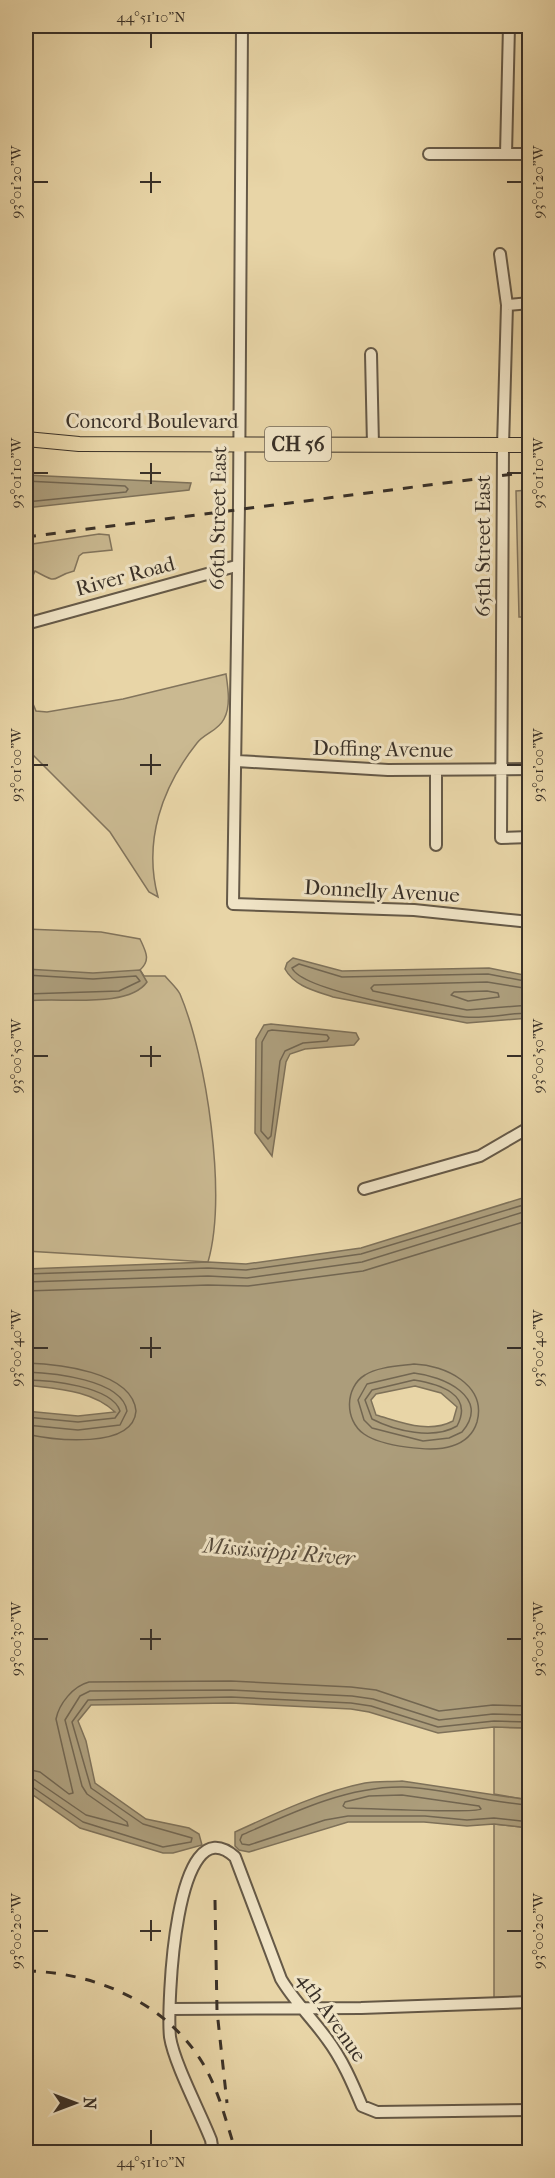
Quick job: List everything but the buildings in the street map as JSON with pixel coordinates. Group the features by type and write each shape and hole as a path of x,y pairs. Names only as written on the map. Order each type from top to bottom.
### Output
{"main road":[{"name":"Concord Boulevard","path":"26,440 80,444 239,442 530,445"}],"street":[{"name":"66th Street East","path":"233,904 237,761 236,566 242,26"},
{"path":"506,154 509,26"},
{"path":"429,154 530,154"},
{"name":"65th Street East","path":"500,254 507,305 503,446 501,838 530,837"},
{"path":"507,305 530,303"},
{"path":"371,354 373,445"},
{"name":"River Road","path":"26,624 236,566"},
{"name":"Doffing Avenue","path":"237,761 302,767 436,771 530,769"},
{"path":"436,771 436,845"},
{"name":"Donnelly Avenue","path":"233,904 414,910 530,922"},
{"path":"364,1189 480,1156 530,1127"},
{"name":"4th Avenue","path":"171,2009 172,1961 181,1901 192,1869 206,1851 226,1849 235,1857 281,1979 327,2039 351,2079 362,2106 377,2112 530,2110"},
{"path":"213,2152 211,2140 171,2041 171,2009 530,2002"}],"shaded area":[{"path":"529,490 529,617 519,617 516,491"},
{"path":"99,534 109,535 112,550 83,553 79,556 74,571 55,579 35,571 31,580 26,580 26,545"},
{"path":"226,674 228,703 224,719 197,743 165,796 155,835 153,855 158,897 149,892 110,832 26,748 26,687 36,711 47,712 123,699"},
{"path":"26,929 101,932 140,939 146,956 145,963 140,970 144,976 165,976 180,994 190,1021 206,1089 215,1165 213,1234 208,1262 26,1251"},
{"path":"494,1727 529,1728 529,1800 494,1794"},
{"path":"494,1824 529,1828 529,1998 494,1998"}],"water":[{"path":"26,475 191,483 189,490 26,508"},
{"path":"293,958 342,971 489,968 529,976 529,1018 467,1023 333,997 294,980 285,969 287,963"},
{"path":"26,969 93,973 140,970 147,982 138,990 125,996 109,999 28,1001 26,1000"},
{"path":"264,1025 356,1033 359,1039 354,1045 305,1049 290,1054 286,1062 272,1156 255,1133 256,1039"},
{"name":"Mississippi River","path":"529,1196 529,1728 494,1727 438,1733 369,1712 351,1709 231,1703 91,1705 78,1721 86,1741 95,1783 146,1819 189,1828 199,1834 202,1845 173,1853 163,1853 80,1828 26,1790 26,1411 78,1416 115,1412 96,1399 85,1395 26,1385 26,1269 208,1262 246,1264 361,1248","holes":["415,1386 441,1393 457,1407 453,1421 434,1427 414,1426 376,1415 371,1400 376,1394"]},
{"path":"402,1781 529,1800 529,1828 494,1824 467,1826 424,1822 348,1822 249,1852 239,1850 235,1846 235,1832 299,1804 365,1783"}],"railway":[{"path":"26,537 530,472"},
{"path":"215,1900 217,2011 227,2103"},
{"path":"26,1971 77,1977 102,1984 126,1994 148,2007 168,2023 187,2041 208,2073 222,2106 236,2152"}]}
